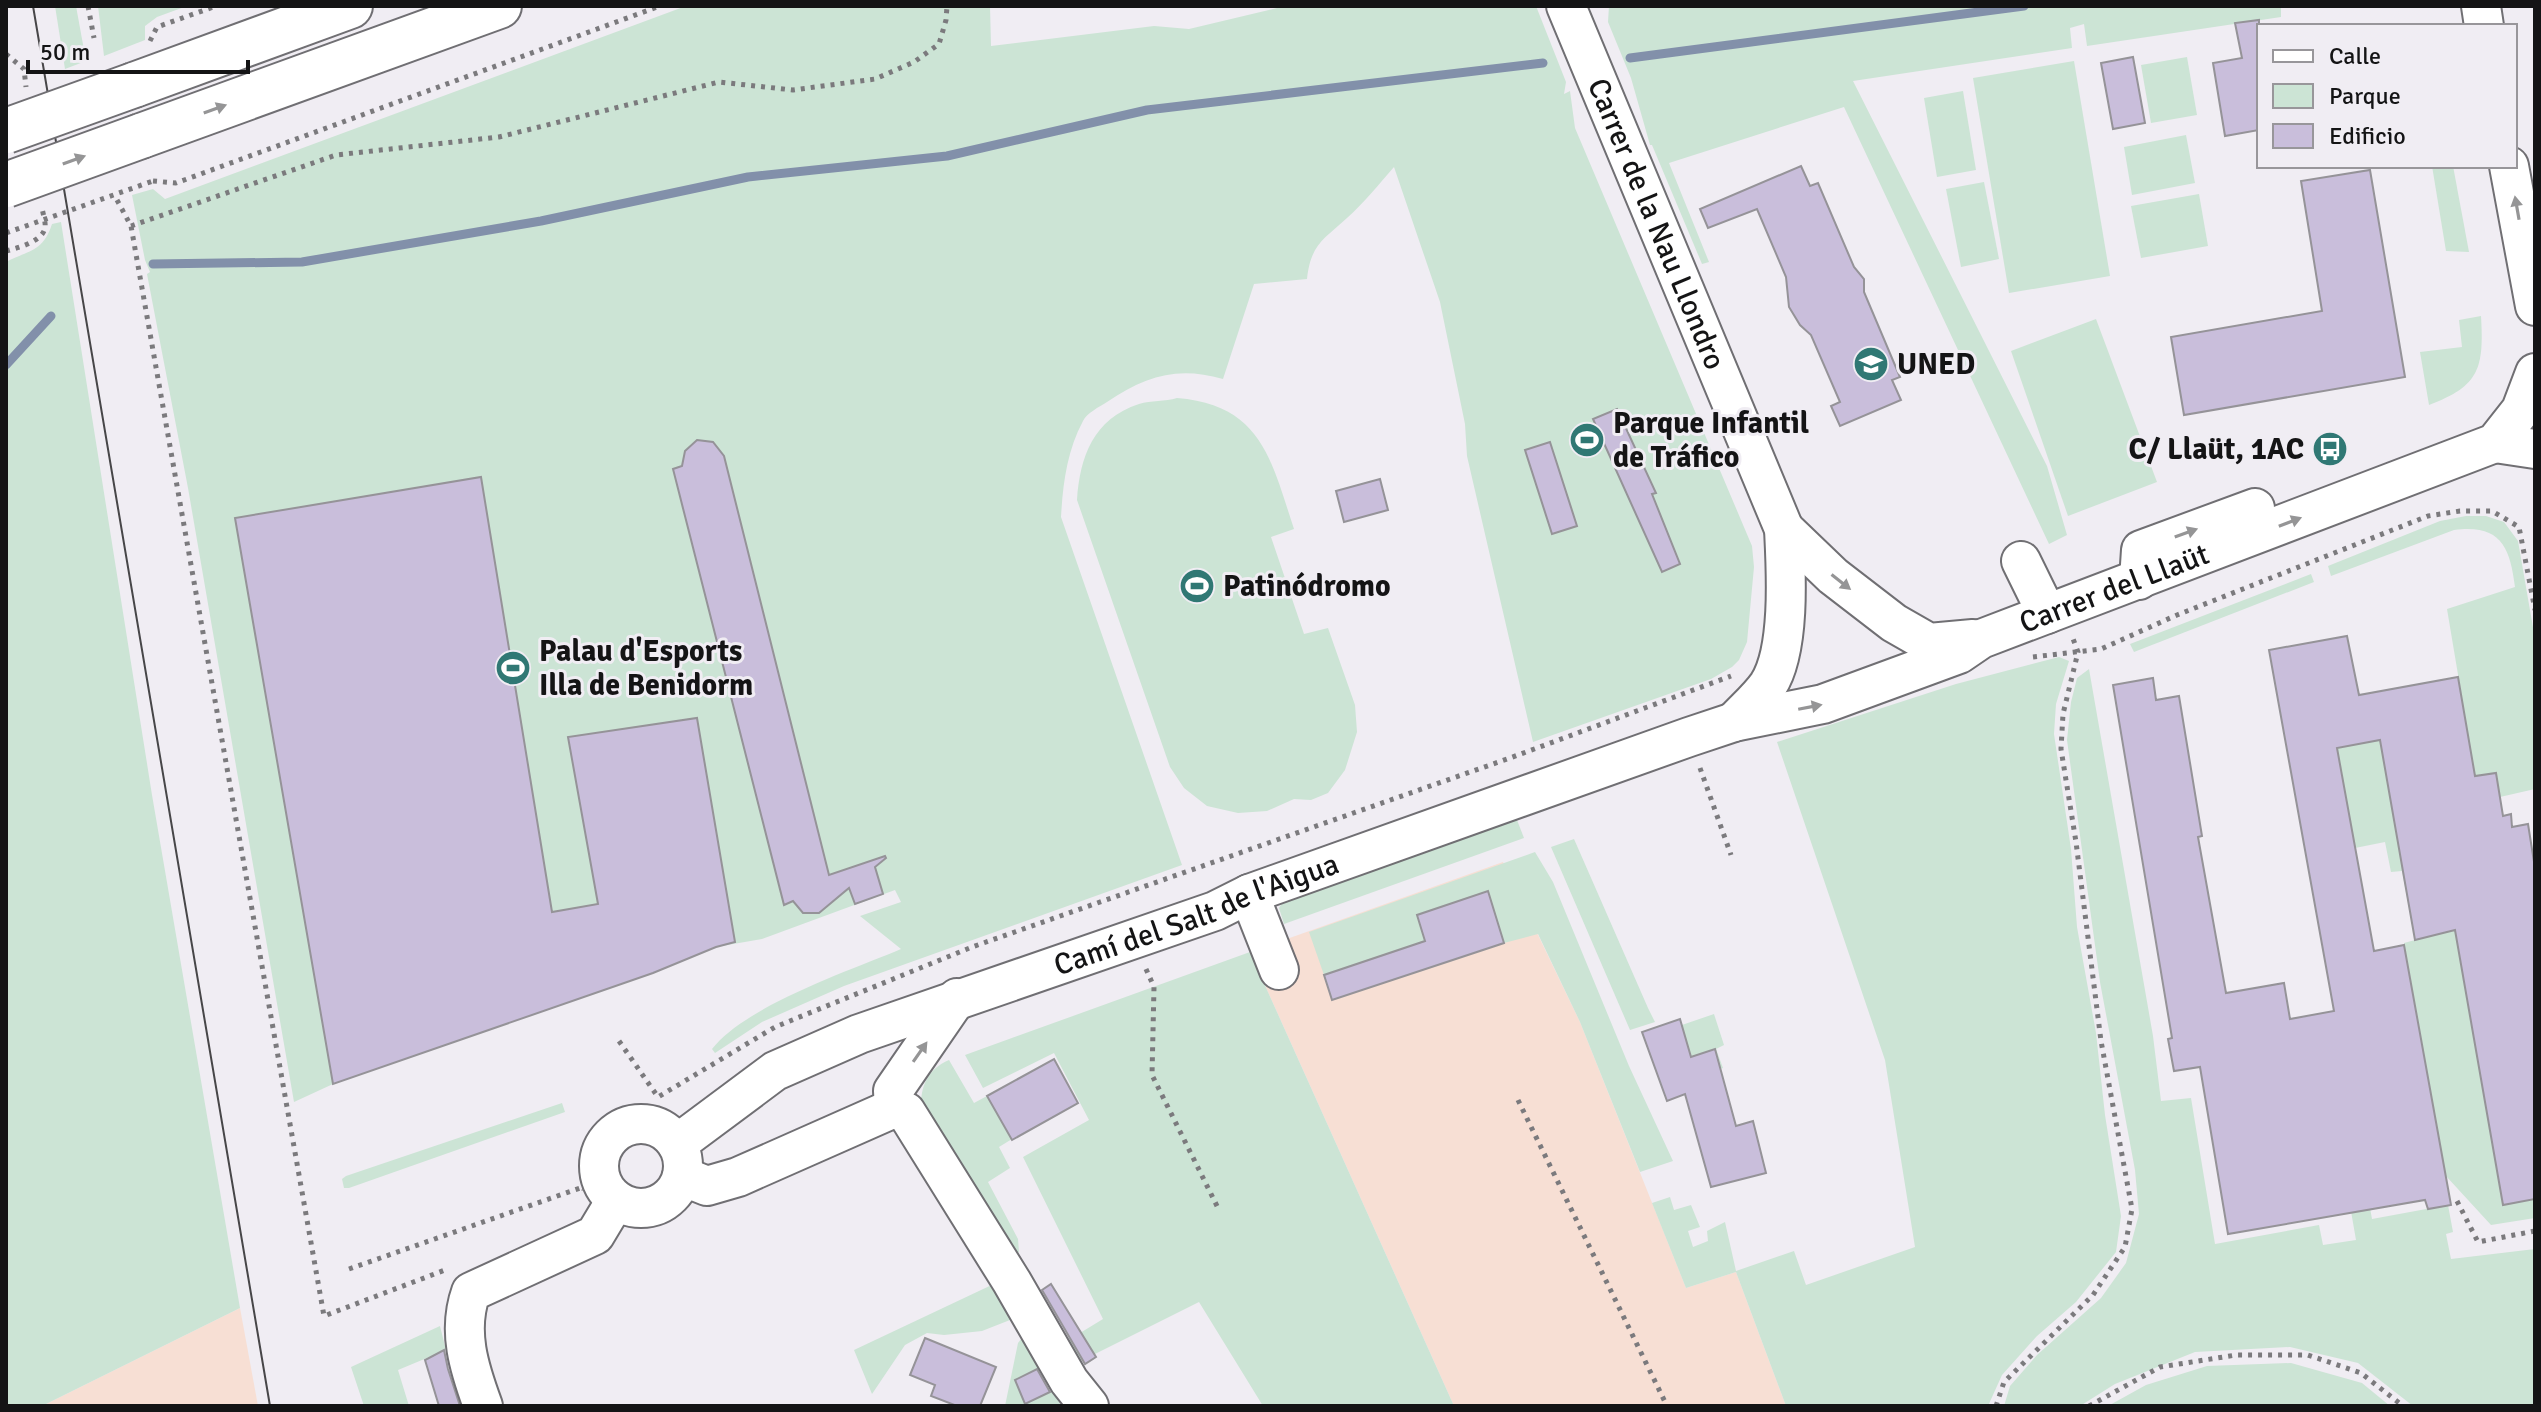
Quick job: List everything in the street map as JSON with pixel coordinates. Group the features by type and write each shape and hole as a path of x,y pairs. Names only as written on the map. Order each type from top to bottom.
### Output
{"main road":[{"path":"6,131 141,66 350,6"},
{"path":"6,185 499,6"}],"street":[{"name":"Carrer de la Nau Llondro","path":"1566,6 1784,529 1787,599 1780,651 1769,683 1734,722"},
{"path":"2509,168 2535,306"},
{"path":"2495,443 2521,410 2535,373"},
{"path":"2139,580 2141,550 2521,410"},
{"name":"Carrer del Llaüt","path":"1734,722 1823,704 1959,654 1981,639 2495,443 2535,449"},
{"name":"Carrer de la Nau Llondro","path":"1784,529 1833,576 1894,623 1929,643 1981,639"},
{"path":"2021,561 2055,611"},
{"name":"Camí del Salt de l'Aigua","path":"680,1160 775,1071 859,1034 1215,911 1249,894 1734,722"},
{"path":"1249,894 1279,970"},
{"path":"894,1108 893,1091 957,998"},
{"path":"483,1406 468,1364 464,1332 465,1310 471,1292 595,1235 601,1198 606,1190 600,1177 599,1163 602,1149 610,1138 628,1126 651,1124 666,1131 680,1160 707,1186 738,1177 894,1108 906,1112 917,1126 1069,1381 1089,1406"},
{"path":"601,1198 628,1206 655,1206 668,1199 677,1189 680,1160"}],"path":[{"path":"88,6 94,38"},
{"path":"141,66 157,27 216,6"},
{"path":"6,233 153,181 176,183 660,6"},
{"path":"131,226 336,155 499,137 719,82 793,90 875,79 914,62 939,44 947,6"},
{"path":"6,54 24,69"},
{"path":"117,200 131,226 152,339 324,1316 455,1266"},
{"path":"6,251 36,240 45,228"},
{"path":"2018,659 2101,649 2177,615 2428,516 2460,511 2492,511 2519,527 2535,610"},
{"path":"1996,1406 2004,1382 2093,1295 2125,1247 2132,1209 2101,1041 2061,749 2063,714 2078,652 2055,611"},
{"path":"619,1041 658,1097 775,1027 972,947 1510,758 1737,672"},
{"path":"1689,737 1731,855"},
{"path":"1133,939 1154,987 1152,1075 1219,1210"},
{"path":"1518,1100 1667,1406"},
{"path":"349,1269 583,1187 601,1198"},
{"path":"2457,1201 2478,1242 2535,1231"},
{"path":"2089,1406 2160,1367 2236,1355 2308,1355 2361,1373 2403,1406"}],"shaded area":[{"path":"1503,862 1580,1022 1686,1288 1736,1272 1786,1406 1454,1406 1250,952"},
{"path":"240,1308 258,1406 42,1406"}],"green space":[{"path":"55,6 76,6 86,61 65,69"},
{"path":"98,6 187,6 157,17 145,26 145,40 104,56"},
{"path":"686,6 990,6 991,46 1154,26 1189,29 1277,8 1302,6 1536,6 1566,82 1564,94 1570,91 1575,128 1752,546 1754,567 1747,642 1739,660 1711,679 1533,742 1467,456 1465,424 1440,302 1394,167 1315,250 1307,279 1254,284 1223,379 1191,373 1176,374 1135,386 1087,415 1073,444 1061,517 1182,865 844,986 762,1022 715,1053 712,1049 728,1033 773,1004 901,949 860,916 901,902 895,890 762,939 716,947 653,973 333,1084 294,1102 188,488 147,274 150,272 132,195 153,189 165,199"},
{"path":"1609,6 2281,6 2281,17 2087,46 2084,24 2070,28 2072,48 1853,81 2047,466 2067,535 2049,544 1844,107 1669,163 1709,262 1702,264 1650,145 1631,78 1608,22"},
{"path":"2187,57 2197,115 2151,123 2141,65"},
{"path":"2074,61 2110,276 2009,293 1973,78"},
{"path":"1963,91 1976,170 1937,177 1924,98"},
{"path":"2186,135 2195,183 2132,195 2124,147"},
{"path":"2432,168 2453,168 2469,252 2446,251"},
{"path":"1984,182 1999,259 1961,267 1946,189"},
{"path":"2199,194 2208,246 2141,258 2131,206"},
{"path":"61,222 152,795 240,1308 42,1406 6,1406 6,262 40,245 52,224"},
{"path":"2481,316 2481,349 2475,373 2459,390 2429,405 2420,352 2462,347 2459,320"},
{"path":"2096,319 2157,482 2068,516 2011,351"},
{"name":"Patinódromo","path":"1177,398 1205,403 1228,412 1245,424 1259,440 1278,480 1294,529 1271,537 1304,634 1328,628 1355,705 1357,732 1345,770 1328,793 1311,800 1294,799 1267,811 1238,813 1207,806 1184,788 1170,767 1077,500 1086,455 1110,419 1139,404"},
{"path":"2486,516 2504,522 2518,541 2535,639 2535,789 2500,797 2496,773 2475,776 2447,609 2515,587 2506,549 2492,535 2482,531 2454,530 2331,576 2328,566 2440,521"},
{"path":"2311,574 2314,582 2134,652 2130,644"},
{"path":"2059,657 2069,661 2056,704 2054,734 2071,849 2077,927 2096,1033 2121,1216 2116,1252 2076,1302 2037,1336 2002,1375 1988,1406 1786,1406 1736,1272 1686,1288 1652,1203 1670,1197 1674,1210 1691,1205 1700,1227 1688,1231 1693,1247 1708,1241 1707,1231 1725,1222 1736,1271 1794,1251 1806,1285 1915,1247 1885,1060 1777,742 1956,684"},
{"path":"2089,669 2153,1036 2161,1101 2191,1098 2215,1244 2319,1225 2323,1245 2356,1240 2328,1079 2346,1076 2372,1219 2448,1205 2453,1232 2446,1234 2451,1259 2535,1249 2535,1406 2413,1406 2358,1363 2290,1347 2195,1352 2115,1384 2080,1406 2004,1406 2010,1386 2037,1355 2101,1298 2126,1263 2139,1214 2135,1170 2100,982 2067,740 2077,678"},
{"path":"2372,693 2440,843 2503,1205 2535,1199 2535,1218 2491,1225 2446,1176 2404,943 2415,940 2402,871 2391,872 2385,842 2355,848 2337,748 2359,695"},
{"path":"1517,820 1524,838 1284,924 1279,908 1286,897"},
{"path":"1574,839 1655,1022 1630,1030 1551,847"},
{"path":"1535,852 1553,882 1629,1066 1673,1161 1640,1172 1580,1022 1538,934 1504,943 1488,892 1417,915 1425,941 1324,975 1309,932"},
{"path":"1250,952 1454,1406 1263,1406 1199,1302 1075,1364 1062,1344 1103,1319 1023,1157 1089,1120 1054,1053 983,1088 965,1055"},
{"path":"1714,1014 1724,1045 1716,1049 1723,1068 1694,1077 1679,1026"},
{"path":"949,1060 974,1103 987,1096 1012,1139 999,1147 1010,1168 988,1182 1018,1239 1019,1252 1009,1259 921,1112 926,1081 935,1069"},
{"path":"562,1103 565,1112 344,1188 342,1179 346,1176"},
{"path":"998,1282 1012,1311 1010,1320 982,1331 944,1335 927,1333 905,1345 872,1394 854,1350"},
{"path":"440,1326 446,1350 398,1370 409,1406 364,1406 351,1367"},
{"path":"1025,1334 1041,1367 1015,1380 1025,1403 1054,1391 1061,1406 1005,1406 1018,1343"},
{"path":"2291,1363 2362,1383 2390,1406 2108,1406 2146,1385 2207,1366"}],"building":[{"path":"2259,20 2257,130 2225,136 2213,63 2242,58 2235,23"},
{"path":"2133,57 2145,123 2113,129 2101,63"},
{"path":"1801,166 1810,186 1818,183 1854,267 1864,279 1864,292 1900,377 1892,380 1901,400 1840,426 1831,406 1840,402 1811,335 1800,325 1789,307 1786,277 1757,209 1708,228 1700,209"},
{"path":"2370,170 2405,377 2184,415 2171,337 2322,311 2301,181"},
{"path":"1617,409 1656,493 1652,494 1680,564 1662,572 1593,419"},
{"path":"697,440 713,442 724,456 829,875 885,856 875,867 883,894 855,904 849,888 819,913 803,913 793,901 784,905 673,469 682,466 685,451"},
{"path":"1550,442 1577,526 1552,534 1525,450"},
{"path":"481,477 552,912 598,904 568,737 697,718 735,942 333,1084 235,518"},
{"path":"1380,479 1388,510 1344,522 1336,491"},
{"path":"2347,636 2359,695 2458,677 2475,776 2496,773 2503,816 2511,814 2512,827 2528,824 2535,868 2535,1199 2503,1205 2455,930 2415,940 2380,740 2337,748 2374,951 2404,945 2451,1205 2428,1209 2425,1200 2228,1234 2200,1067 2174,1071 2168,1039 2172,1038 2113,685 2153,678 2156,700 2179,696 2202,836 2198,837 2226,993 2284,983 2290,1019 2334,1011 2269,650"},
{"path":"1488,891 1504,943 1332,1000 1324,975 1425,941 1417,915"},
{"path":"1680,1019 1691,1057 1715,1049 1736,1126 1753,1121 1766,1173 1711,1187 1685,1094 1667,1101 1642,1032"},
{"path":"1054,1059 1078,1103 1012,1140 987,1096"},
{"path":"1051,1284 1096,1357 1085,1364 1042,1290"},
{"path":"925,1338 996,1367 980,1406 957,1406 931,1396 935,1385 910,1375"},
{"path":"444,1350 460,1406 439,1406 425,1360"},
{"path":"1037,1369 1050,1392 1025,1404 1015,1380"}],"waterway":[{"path":"1630,58 2024,6"},
{"path":"153,264 302,262 541,221 748,177 947,156 1147,110 1543,63"},
{"path":"6,365 51,316"}],"tram line":[{"path":"33,6 270,1406"}],"place":[{"name":"UNED","path":"1871,364"},
{"name":"Parque Infantil de Tráfico","path":"1587,440"},
{"name":"C/ Llaüt, 1AC","path":"2330,449"},
{"name":"Patinódromo","path":"1197,586"},
{"name":"Palau d'Esports Illa de Benidorm","path":"513,668"}]}
